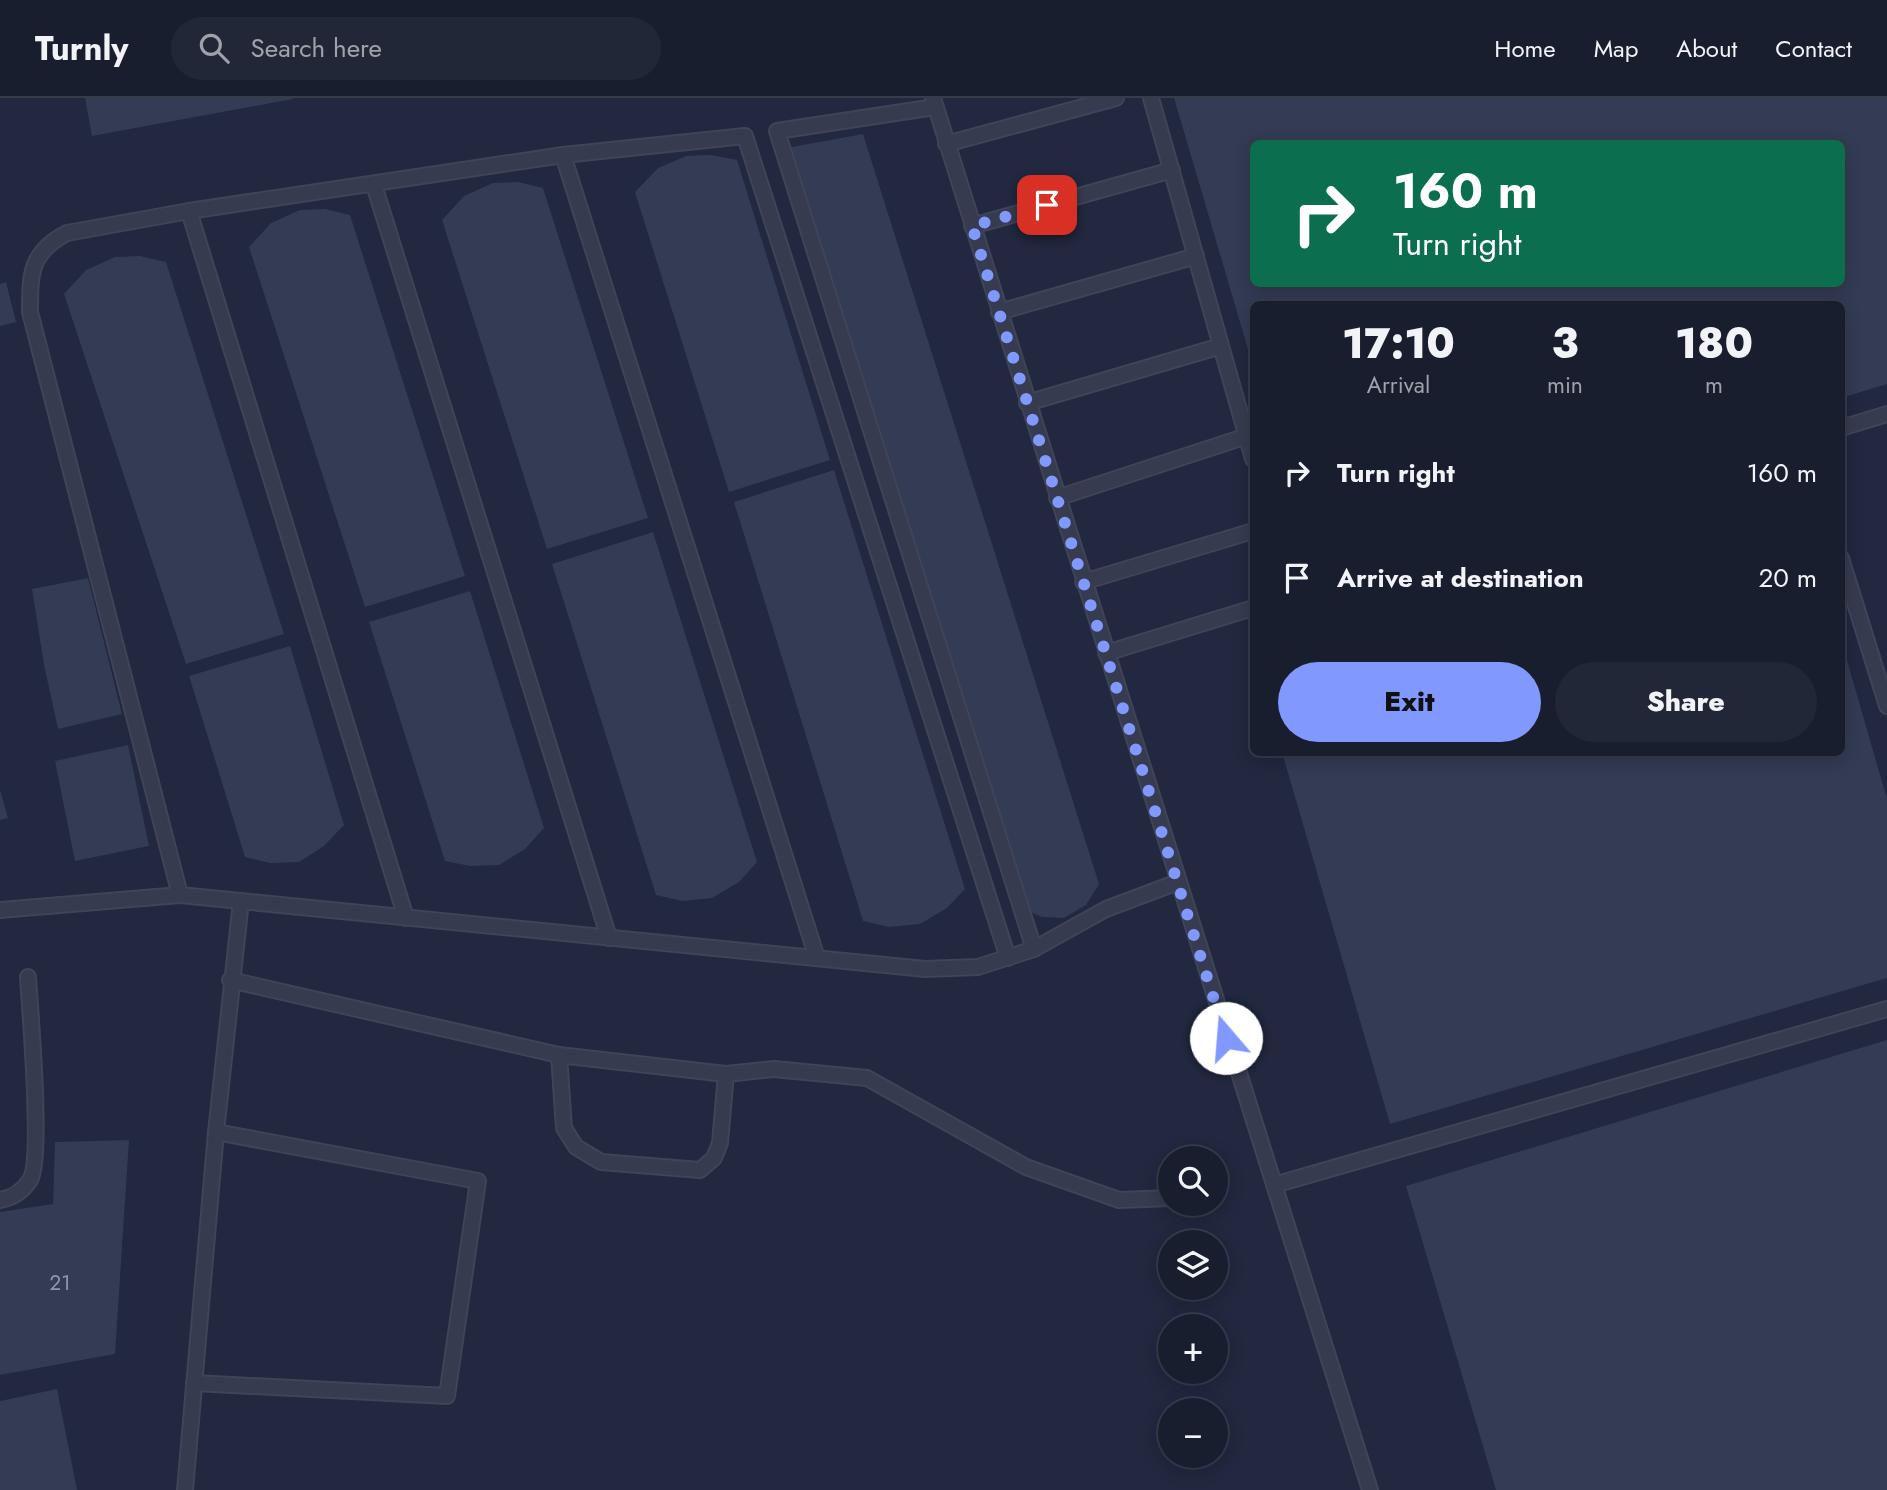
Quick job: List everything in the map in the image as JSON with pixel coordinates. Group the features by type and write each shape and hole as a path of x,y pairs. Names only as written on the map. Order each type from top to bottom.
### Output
{"lane":[{"path":"946,145 1116,98"},
{"path":"1151,98 1250,447"},
{"path":"1034,949 777,131 934,103 1370,1490"},
{"path":"180,895 30,312 30,280 37,258 49,242 67,233 189,211 374,186 563,155 745,136 1008,958"},
{"path":"563,155 817,958"},
{"path":"972,226 1172,170"},
{"path":"374,186 609,937"},
{"path":"189,211 406,918"},
{"path":"999,312 1196,256"},
{"path":"1027,403 1221,346"},
{"path":"1845,427 1887,414"},
{"path":"1057,498 1247,436"},
{"path":"1083,582 1250,532"},
{"path":"1845,571 1887,706"},
{"path":"1106,653 1250,609"},
{"path":"0,910 180,895 952,970 978,967 1034,949 1106,909 1178,881"},
{"path":"185,1490 230,980 241,901"},
{"path":"0,1200 12,1198 32,1179 37,1147 28,976"},
{"path":"230,980 559,1055 726,1074 774,1069 867,1079 1026,1167 1119,1200 1158,1198"},
{"path":"1273,1185 1887,1009"},
{"path":"559,1055 564,1128 576,1147 601,1162 700,1170 713,1158 720,1143 726,1074"},
{"path":"194,1383 447,1396 478,1181 216,1132"}],"building":[{"path":"85,98 293,98 293,99 92,136"},
{"path":"1174,98 1887,98 1887,384 1845,397 1845,301 1250,301 1250,356"},
{"path":"863,134 1099,884 1086,905 1064,918 1042,917 1026,910 786,148"},
{"path":"711,155 737,160 830,460 729,492 635,192 658,168 686,156"},
{"path":"518,182 543,188 648,518 547,549 442,220 464,196 493,183"},
{"path":"325,209 350,215 465,576 365,607 249,247 271,223 300,210"},
{"path":"140,256 166,262 284,634 186,664 64,294 86,270 115,257"},
{"path":"6,282 16,322 0,326 0,284"},
{"path":"834,470 965,889 947,908 920,924 889,927 863,921 734,502"},
{"path":"653,532 757,862 739,882 712,898 682,901 656,895 552,564"},
{"path":"88,578 122,714 58,729 32,589"},
{"path":"470,591 544,828 525,849 499,865 470,866 445,861 369,622"},
{"path":"290,646 344,825 324,846 299,862 270,863 245,857 189,676"},
{"path":"1845,653 1887,799 1887,978 1390,1124 1283,756 1845,756"},
{"path":"128,745 149,846 75,861 55,761"},
{"path":"0,790 8,818 0,820"},
{"path":"1887,1040 1887,1490 1496,1490 1406,1186"},
{"path":"129,1140 115,1354 0,1375 0,1212 53,1204 55,1142"},
{"path":"57,1389 77,1490 0,1490 0,1401"}],"route":[{"path":"1047,205 972,226 1226,1038"}]}
